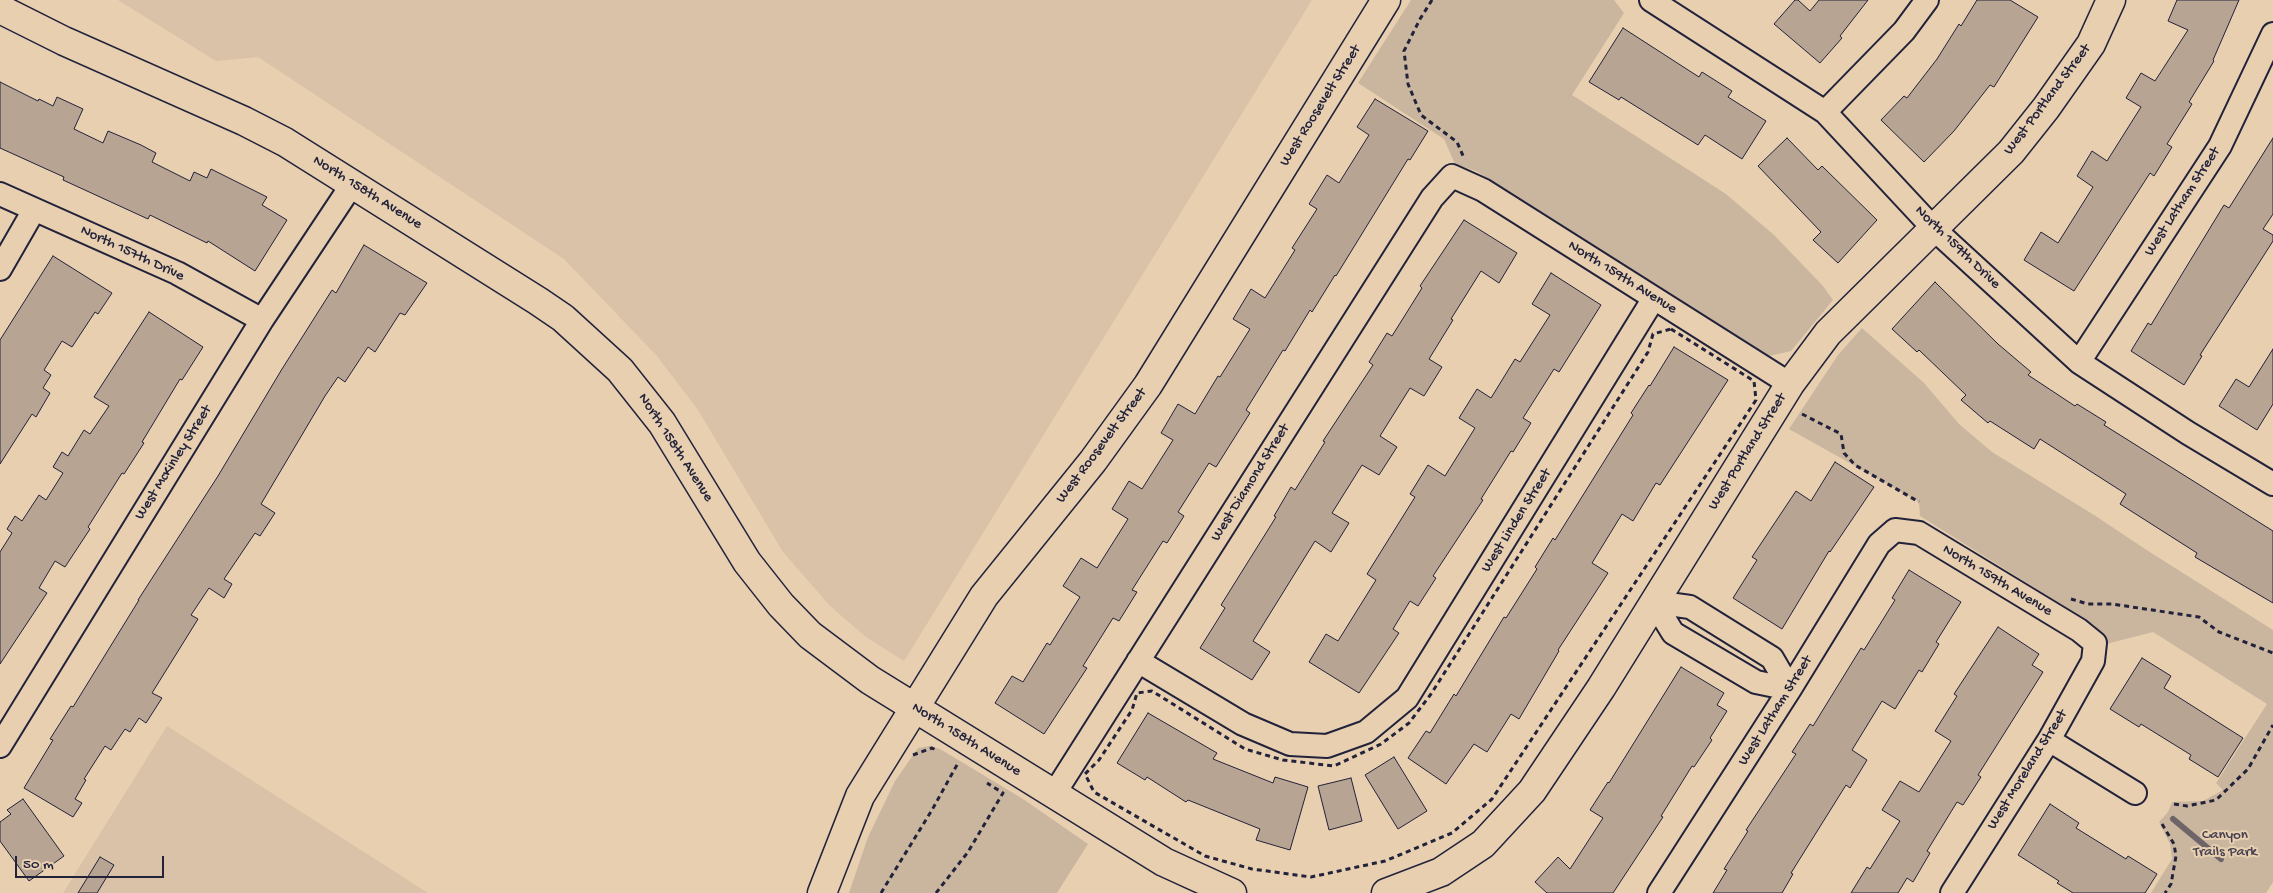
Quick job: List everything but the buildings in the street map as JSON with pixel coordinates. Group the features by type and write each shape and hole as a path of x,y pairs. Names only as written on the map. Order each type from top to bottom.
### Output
{"street":[{"name":"West Roosevelt Street","path":"822,893 860,796 984,596 1093,461 1148,385 1386,0"},
{"name":"North 159th Drive","path":"1651,0 1825,112 1934,229 2078,362 2188,433 2273,484"},
{"path":"1825,112 1904,31 1926,0"},
{"name":"West Portland Street","path":"1386,893 1441,872 1482,844 1532,791 1600,688 1790,384 1828,333 2011,152 2091,44 2111,0"},
{"name":"North 158th Avenue","path":"0,9 64,41 244,121 286,142 563,318 614,364 662,423 747,562 781,605 810,635 847,664 914,708 1164,862 1200,887"},
{"name":"West Latham Street","path":"2078,362 2220,146 2273,34"},
{"name":"North 159th Avenue","path":"1459,170 1483,190 1790,384"},
{"name":"West Diamond Street","path":"1054,794 1432,198 1459,170"},
{"name":"West McKinley Street","path":"0,746 262,320 353,183"},
{"name":"North 157th Drive","path":"0,194 177,273 262,320"},
{"path":"0,269 34,210"},
{"name":"West Linden Street","path":"1138,661 1243,724 1290,744 1328,746 1366,732 1407,698 1654,298"},
{"name":"North 159th Avenue","path":"1894,530 1919,533 2079,630 2095,643"},
{"name":"West Latham Street","path":"1659,893 1790,689 1879,544 1894,530"},
{"path":"1654,602 1673,633 1756,682 1790,689"},
{"path":"1654,602 1690,607 1772,658 1790,689"},
{"name":"West Moreland Street","path":"1952,893 2049,740 2092,661 2095,643"},
{"path":"2049,740 2135,793"},
{"path":"1200,887 1232,893"}],"path":[{"path":"1432,0 1404,51 1408,84 1421,115 1457,142 1459,170"},
{"path":"1802,414 1841,434 1844,453 1855,466 1919,502"},
{"path":"2071,599 2088,604 2112,604 2198,617 2219,632 2273,653"},
{"path":"2174,804 2187,806 2216,800 2248,769 2273,724"},
{"path":"908,762 913,755 932,748 940,752"},
{"path":"953,759 966,768"},
{"path":"881,893 932,810 958,763"},
{"path":"936,893 968,852 1003,793 980,778"},
{"path":"2162,824 2174,844 2176,856 2170,884 2165,893"}],"shaded area":[{"path":"118,0 1312,0 904,661 866,637 830,606 783,552 698,410 657,356 564,259 258,57 216,61"},
{"path":"167,726 428,893 63,893"}],"green space":[{"path":"1411,0 1614,0 1624,13 1572,95 1726,194 1774,235 1823,286 1833,300 1791,351 1769,356 1476,171 1455,164 1444,139 1358,83"},
{"name":"Canyon Trails Park","path":"1862,328 1924,383 1959,424 1992,452 2273,630 2273,882 2266,893 2151,893 2172,859 2170,844 2159,822 2168,812 2172,802 2203,801 2223,790 2216,783 2267,704 2153,632 2106,644 2094,625 1920,516 1919,502 1789,429 1838,355"},
{"path":"930,746 940,749 1023,799 1088,844 1057,893 849,893 868,837 895,781 918,748"}],"waterway":[{"path":"2173,819 2221,859"}]}
